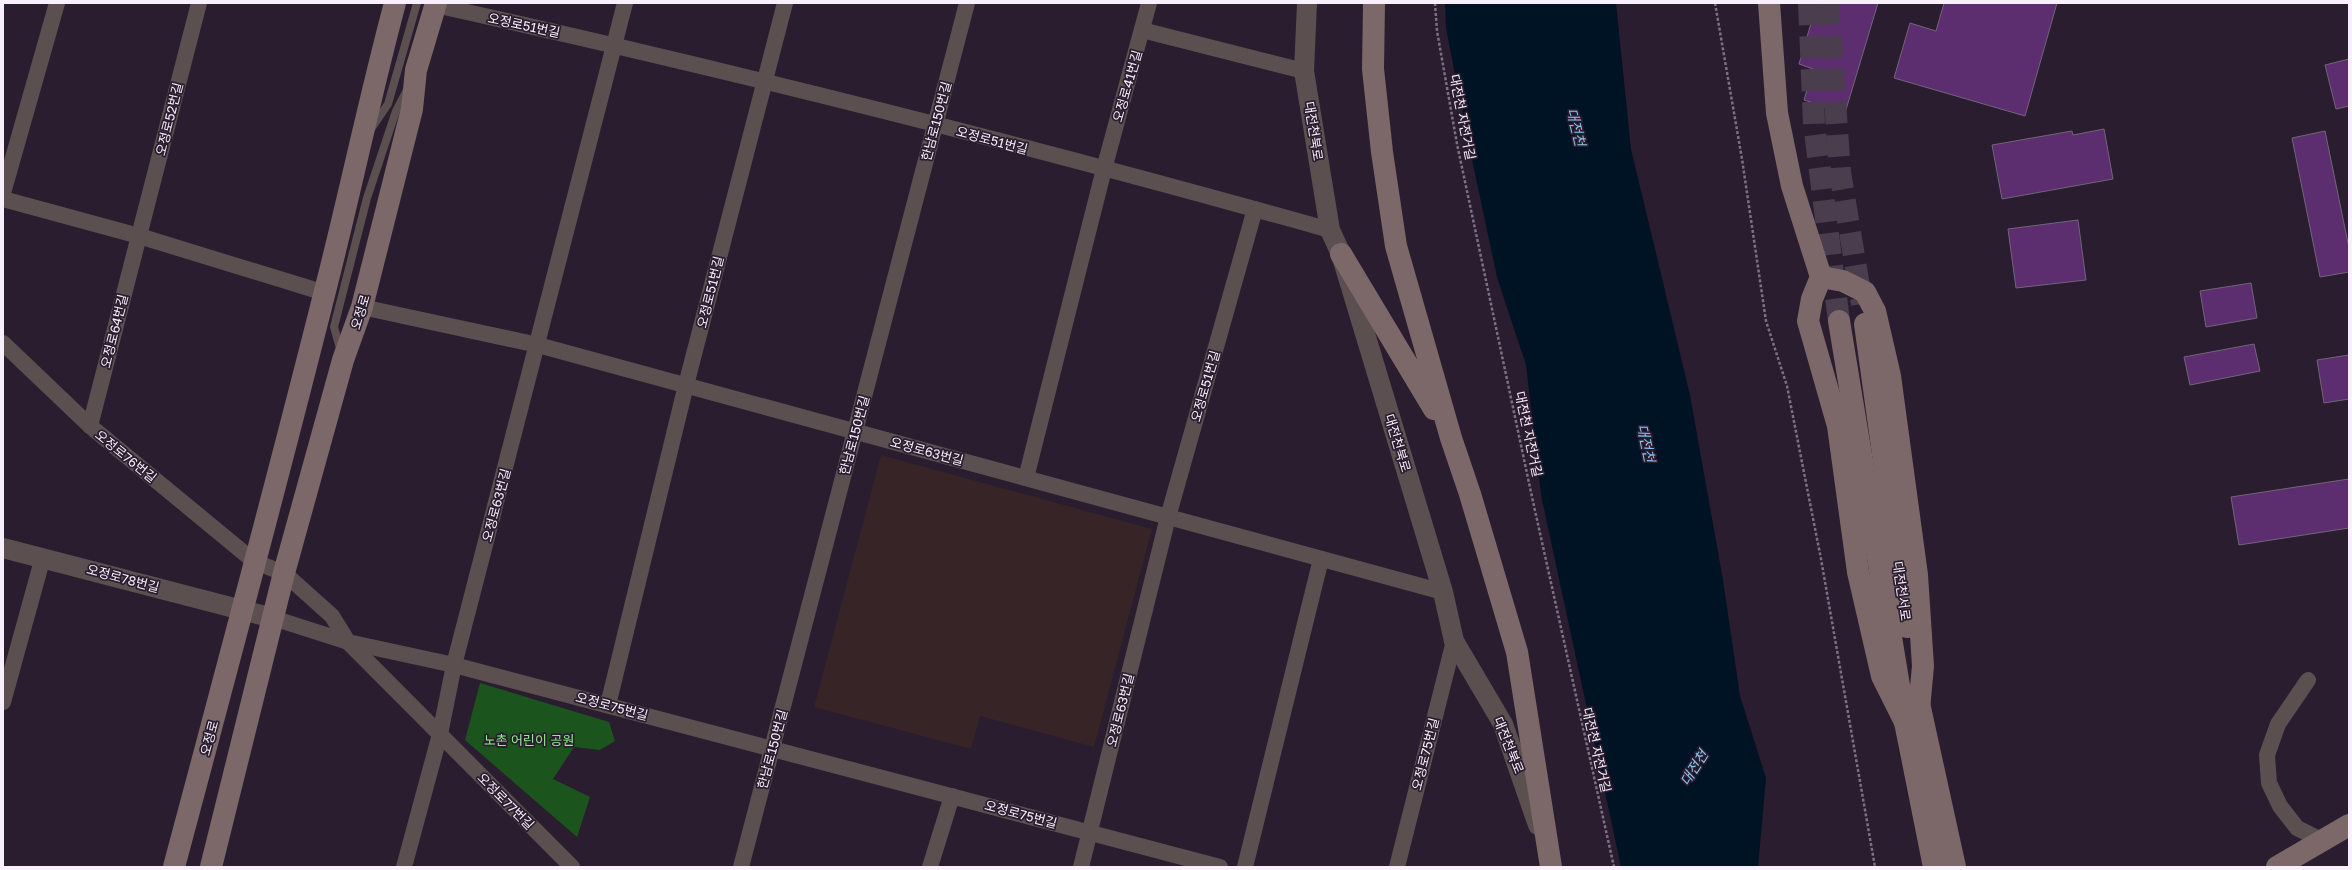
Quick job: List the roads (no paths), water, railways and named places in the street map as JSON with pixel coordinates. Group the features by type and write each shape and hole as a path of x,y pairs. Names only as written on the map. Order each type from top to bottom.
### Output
{"main road":[{"name":"오정로","path":"174,867 325,293 362,144 375,77 395,3"},
{"path":"1374,3 1373,69 1382,152 1396,246 1451,438 1470,494 1517,652 1550,861"},
{"path":"1769,3 1777,113 1792,186 1821,276 1812,299 1808,321 1838,426 1858,572 1882,676 1912,715"},
{"name":"오정로","path":"211,867 284,573 343,360 362,307 412,109 416,70 429,4"},
{"path":"1341,254 1451,438"},
{"path":"1821,276 1843,281 1865,292 1875,311 1890,376 1917,575 1923,666 1912,715"},
{"name":"대전천서로","path":"1863,313 1912,715 1955,867"},
{"path":"1838,320 1912,715 1932,863"},
{"path":"2277,867 2349,825"}],"street":[{"path":"3,193 56,3"},
{"name":"오정로52번길","path":"139,236 199,3"},
{"path":"538,345 613,45 625,3"},
{"path":"764,82 785,3"},
{"name":"한남로150번길","path":"741,867 966,3"},
{"name":"오정로41번길","path":"1104,169 1149,3"},
{"name":"대전천북로","path":"1307,3 1304,72 1330,230 1341,254 1443,592 1454,641 1503,724 1550,861"},
{"name":"오정로51번길","path":"429,4 613,45 764,82 1104,169 1330,230"},
{"path":"1142,30 1304,72"},
{"name":"오정로51번길","path":"686,385 764,82"},
{"path":"1026,478 1104,169"},
{"path":"3,199 139,236 325,293"},
{"name":"오정로51번길","path":"1168,517 1255,209"},
{"name":"오정로64번길","path":"90,426 139,236"},
{"name":"오정로63번길","path":"362,307 538,345 1443,592"},
{"name":"오정로76번길","path":"3,343 90,426 255,562 284,573"},
{"name":"오정로63번길","path":"440,734 454,665 538,345"},
{"path":"608,705 686,385"},
{"name":"오정로63번길","path":"1090,832 1168,517"},
{"name":"오정로78번길","path":"3,548 243,609"},
{"path":"3,702 43,557"},
{"path":"1245,867 1321,559"},
{"path":"284,573 332,616 348,642"},
{"path":"243,609 273,618"},
{"name":"오정로75번길","path":"273,618 348,642 454,665 1220,867"},
{"name":"오정로75번길","path":"1397,867 1454,641"},
{"name":"오정로77번길","path":"348,642 572,867"},
{"path":"2308,680 2278,724 2267,755 2269,783 2280,806 2297,828 2322,840"},
{"path":"404,867 440,734"},
{"path":"930,867 952,796"},
{"path":"1081,867 1090,832"}],"lane":[{"path":"362,144 388,104 429,4"},
{"path":"343,360 334,327 367,198 396,111 416,70"}],"water":[{"name":"대전천","path":"1445,3 1616,3 1631,149 1690,395 1723,580 1740,696 1766,778 1758,867 1621,867 1541,495 1526,365 1497,277 1446,28"}],"tunnel":[{"path":"1809,3 1814,124 1839,321"},
{"path":"1828,3 1840,172 1862,304"}],"park label":[{"name":"노촌 어린이 공원","path":"529,740"}]}
